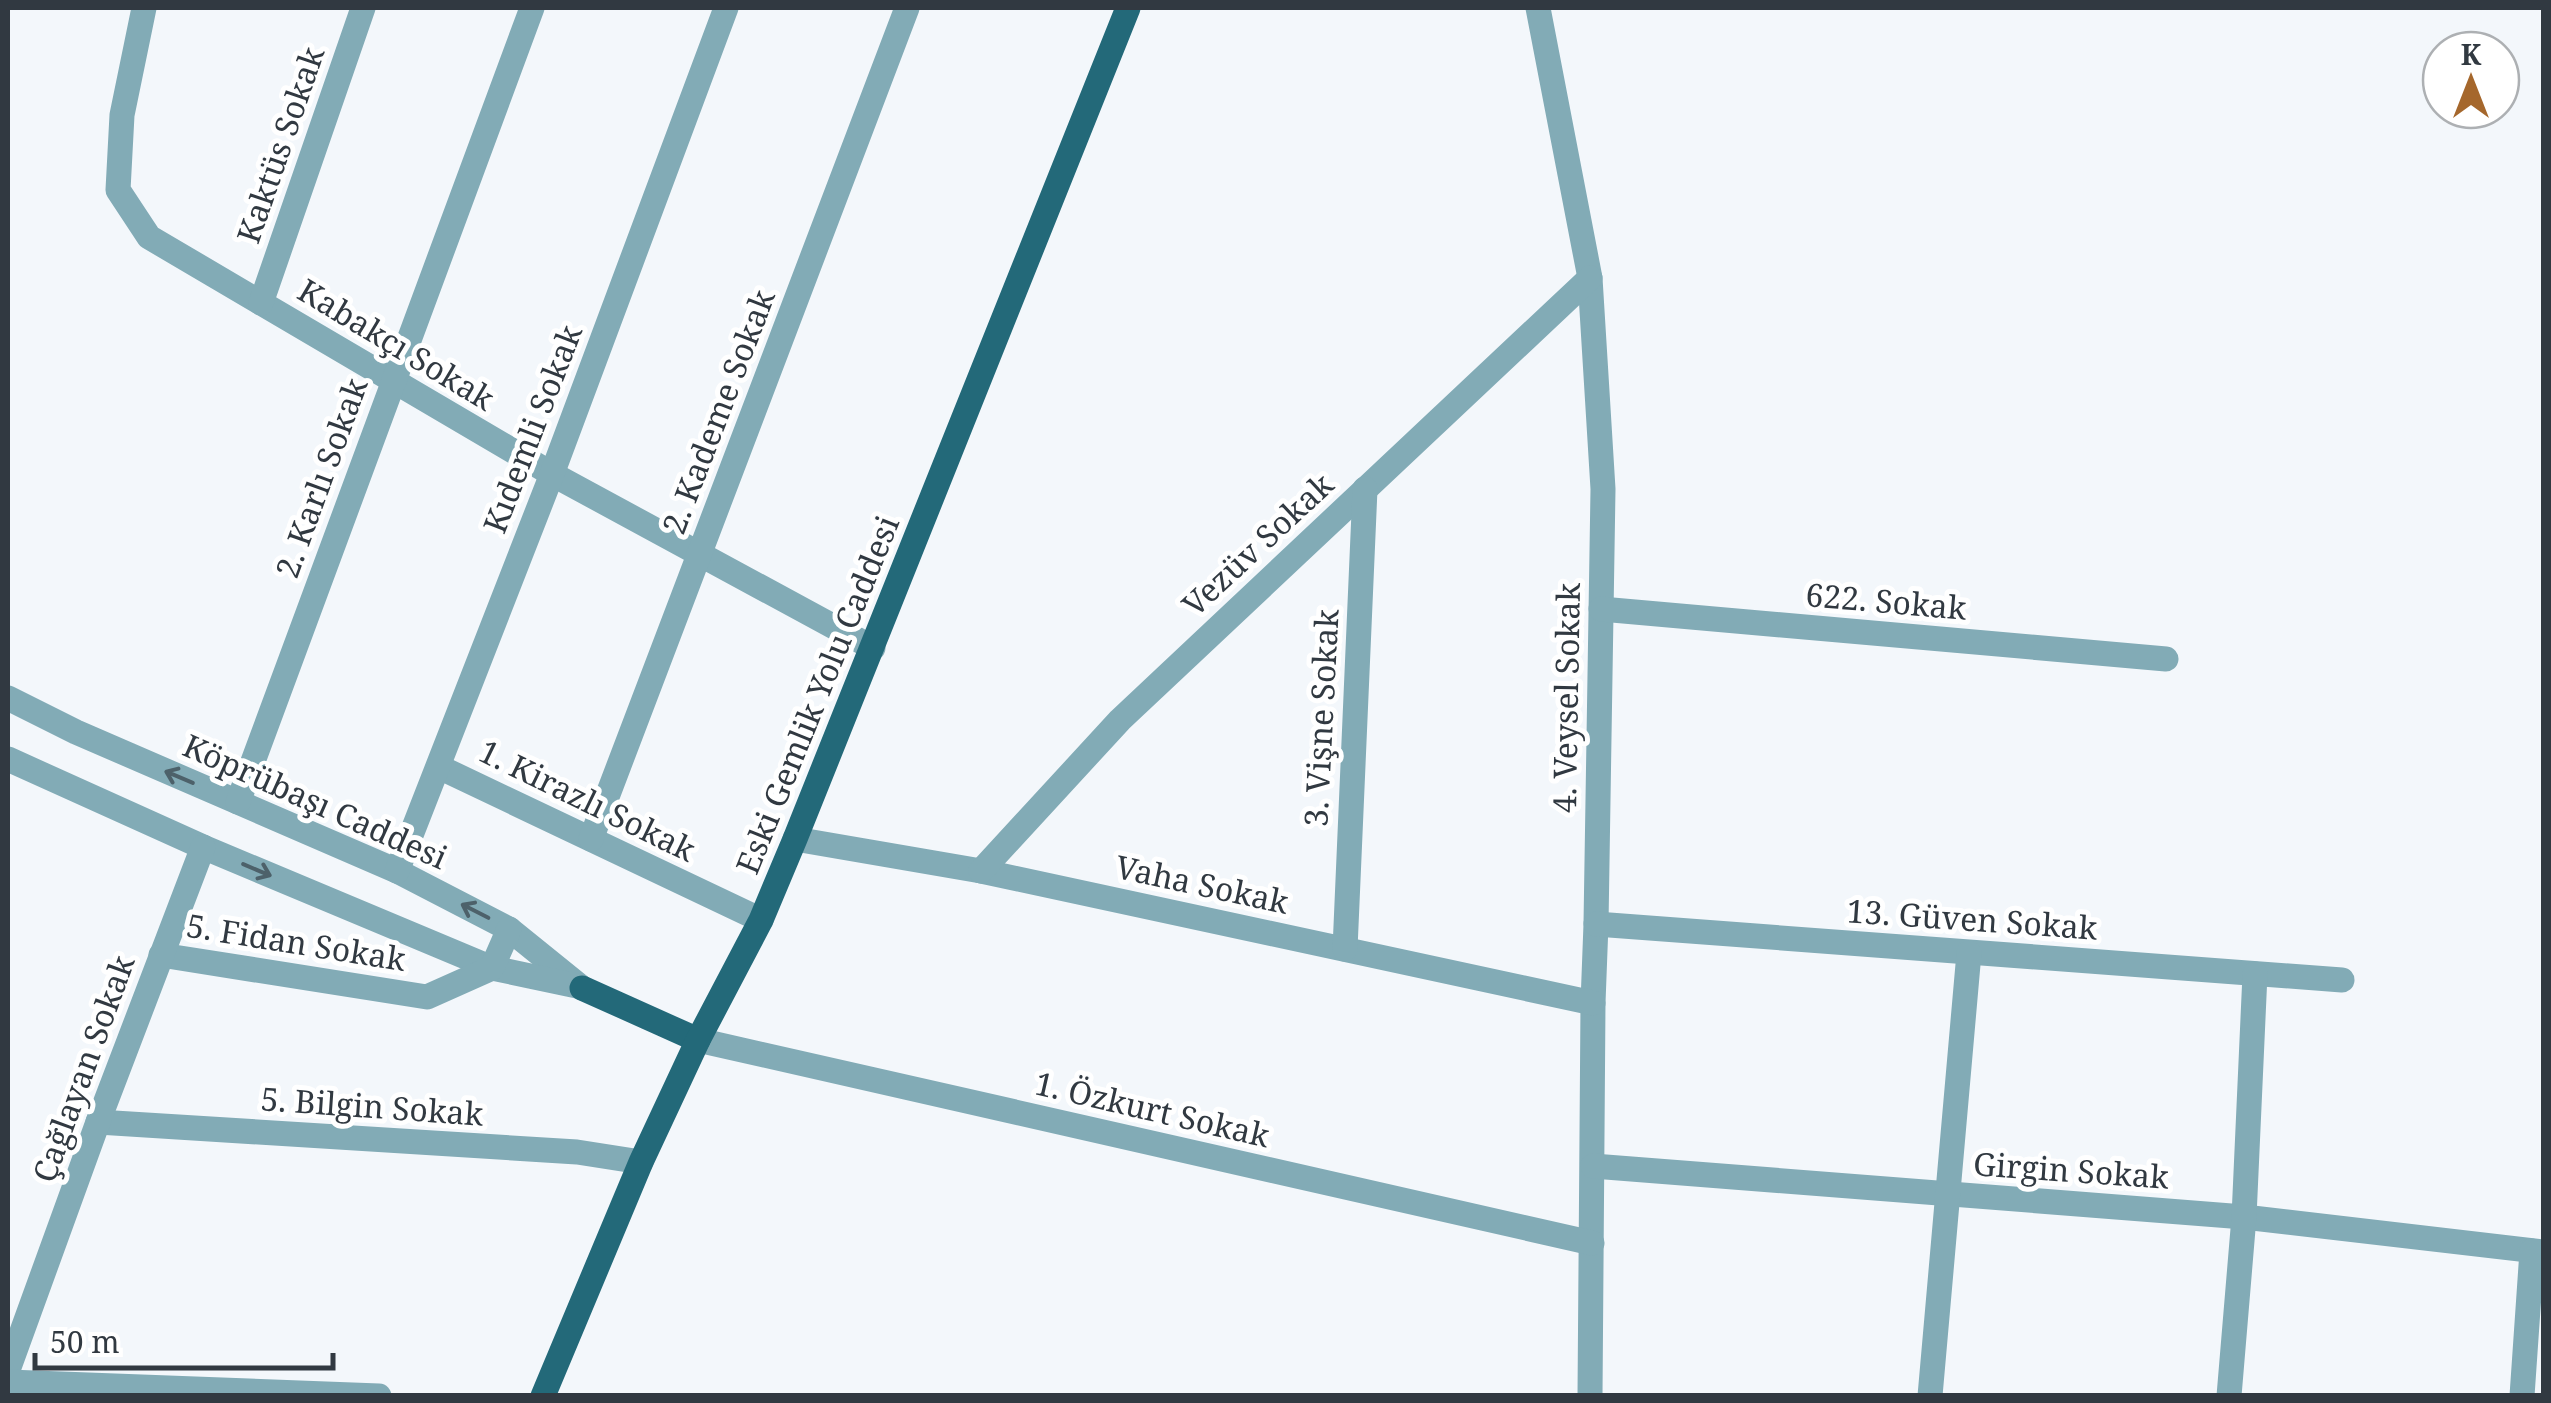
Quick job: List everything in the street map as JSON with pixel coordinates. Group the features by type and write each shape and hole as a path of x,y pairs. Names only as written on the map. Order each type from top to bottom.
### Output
{"main road":[{"name":"Eski Gemlik Yolu Caddesi","path":"543,1396 641,1162 698,1040 761,920 795,839 1121,10"},
{"name":"Köprübaşı Caddesi","path":"582,988 698,1040"}],"street":[{"name":"Kabakçı Sokak","path":"144,8 122,115 118,190 149,237 552,474 873,648"},
{"name":"Kaktüs Sokak","path":"261,303 363,8"},
{"name":"2. Karlı Sokak","path":"238,802 532,8"},
{"name":"Kıdemli Sokak","path":"397,872 552,474 726,8"},
{"name":"2. Kademe Sokak","path":"591,839 907,8"},
{"name":"4. Veysel Sokak","path":"1538,8 1590,278 1602,489 1590,1396"},
{"name":"Vezüv Sokak","path":"982,871 1120,720 1590,278"},
{"name":"3. Vişne Sokak","path":"1344,948 1365,490"},
{"name":"622. Sokak","path":"1601,609 2166,659"},
{"name":"Köprübaşı Caddesi","path":"8,698 76,732 397,872 508,929 582,988"},
{"name":"Köprübaşı Caddesi","path":"8,760 202,847 492,968 582,988"},
{"name":"1. Kirazlı Sokak","path":"439,766 761,920"},
{"name":"Vaha Sokak","path":"795,839 982,871 1593,1003"},
{"name":"Çağlayan Sokak","path":"8,1370 202,847"},
{"name":"13. Güven Sokak","path":"1596,924 2342,980"},
{"path":"492,968 508,929"},
{"path":"1930,1396 1969,952"},
{"name":"5. Fidan Sokak","path":"161,954 427,997 492,968"},
{"path":"2228,1396 2244,1217 2255,974"},
{"name":"1. Özkurt Sokak","path":"698,1040 1592,1244"},
{"name":"5. Bilgin Sokak","path":"98,1122 577,1152 641,1162"},
{"name":"Girgin Sokak","path":"1593,1166 2244,1217 2538,1252"},
{"path":"2522,1396 2538,1252"},
{"path":"8,1382 379,1396"}]}
